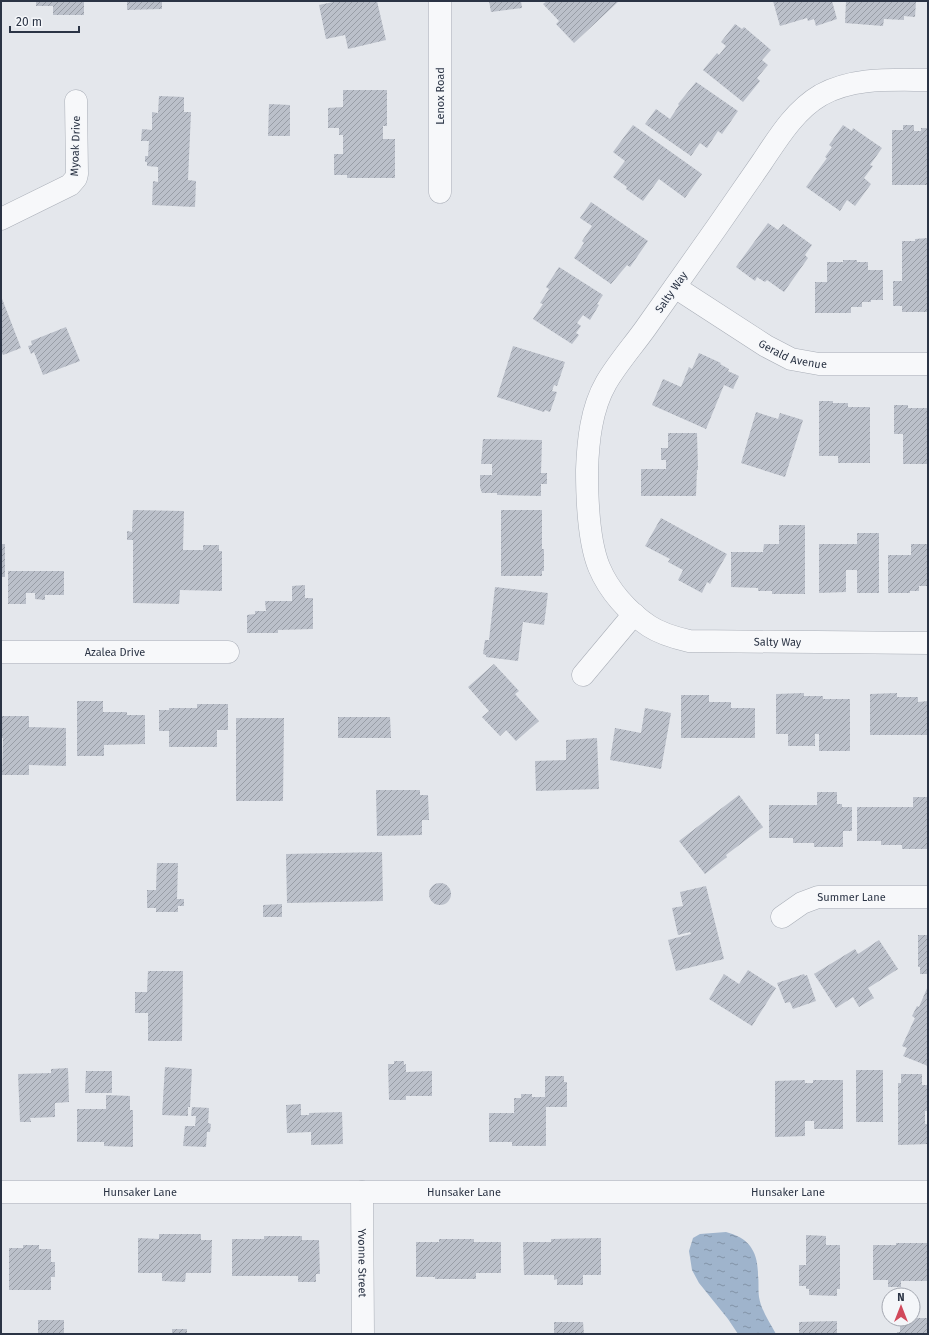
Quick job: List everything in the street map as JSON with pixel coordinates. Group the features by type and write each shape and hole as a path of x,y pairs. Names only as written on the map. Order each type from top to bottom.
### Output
{"street":[{"name":"Lenox Road","path":"440,1 440,192"},
{"name":"Salty Way","path":"928,80 871,80 846,85 820,96 806,106 784,130 675,287 605,384 592,421 589,440 588,510 597,560 599,567 609,585 621,602 634,614 650,627 671,636 689,641 711,643 928,644"},
{"name":"Myoak Drive","path":"1,219 74,182 77,174 76,101"},
{"name":"Gerald Avenue","path":"675,287 766,346 791,359 819,364 928,364"},
{"path":"583,675 634,614"},
{"name":"Azalea Drive","path":"1,652 228,652"},
{"name":"Summer Lane","path":"782,917 802,903 818,897 928,897"},
{"name":"Hunsaker Lane","path":"1,1192 928,1192"},
{"name":"Yvonne Street","path":"362,1192 363,1334"}],"water":[{"path":"726,1232 741,1238 751,1247 754,1252 758,1267 760,1302 776,1334 738,1334 699,1283 692,1270 689,1251 693,1238 700,1234"}],"building":[{"path":"36,1 84,1 84,15 53,15 53,6 36,6"},
{"path":"127,1 162,1 162,9 127,10"},
{"path":"338,1 377,1 386,40 348,49 345,35 326,39 319,5"},
{"path":"489,1 521,1 522,8 491,12"},
{"path":"547,1 619,1 574,43 556,24 559,21 543,4"},
{"path":"773,1 832,1 837,19 816,26 814,19 808,21 807,18 780,26"},
{"path":"846,1 916,1 915,17 904,16 904,20 884,19 883,26 845,23"},
{"path":"735,24 742,29 744,27 771,50 762,60 768,65 757,78 760,81 743,102 703,70 717,53 719,55 726,46 721,42"},
{"path":"696,82 738,111 722,134 718,131 707,148 700,143 691,156 645,124 656,109 670,119 679,105 678,104"},
{"path":"343,90 387,90 387,126 383,126 383,139 395,139 395,178 347,178 347,175 334,175 334,154 343,154 343,135 339,135 339,128 328,128 328,108 343,107"},
{"path":"159,96 184,97 184,112 191,112 188,180 196,181 195,207 152,205 153,181 158,182 158,167 147,166 145,156 148,156 149,141 141,141 142,129 152,130 152,112 158,113"},
{"path":"269,104 290,105 290,136 268,136"},
{"path":"633,125 702,174 685,198 659,179 643,201 626,189 627,187 613,177 625,161 613,152"},
{"path":"843,125 852,131 853,128 882,148 870,165 873,166 864,178 871,184 855,206 847,200 840,211 806,187 827,158 825,157 832,147 829,145"},
{"path":"903,125 914,125 914,131 921,131 921,128 928,128 928,185 892,185 892,130 903,130"},
{"path":"591,202 648,241 630,267 627,265 611,284 574,258 584,243 582,241 592,226 580,218"},
{"path":"768,223 778,230 783,224 812,245 805,255 808,258 784,292 767,280 765,282 757,277 755,281 736,267"},
{"path":"928,238 928,312 902,312 902,306 893,306 893,281 902,281 902,241 915,241 915,239"},
{"path":"843,260 868,262 868,270 883,270 883,300 862,302 862,307 851,307 851,313 815,313 815,282 827,282 827,262 843,262"},
{"path":"559,267 603,295 590,320 583,315 577,323 581,326 576,333 579,335 572,344 533,319 543,304 540,303 549,289 546,287"},
{"path":"1,296 21,348 3,355 1,351"},
{"path":"66,327 80,361 43,375 34,352 31,354 28,346 32,345 31,341"},
{"path":"513,346 565,362 557,386 554,385 552,391 557,392 550,412 545,410 544,412 497,397"},
{"path":"699,353 721,363 720,364 729,369 728,371 739,376 733,389 724,385 706,429 652,405 663,379 681,387 689,367 692,369"},
{"path":"819,401 848,403 848,407 870,407 870,463 838,463 838,456 819,456"},
{"path":"894,405 908,405 908,408 928,408 928,464 903,464 903,434 894,434"},
{"path":"756,412 778,419 780,413 803,420 785,477 741,463"},
{"path":"668,433 697,433 698,470 696,496 641,496 641,469 666,469 666,460 661,460 661,448 668,448"},
{"path":"483,439 542,440 541,473 547,473 547,484 541,484 541,496 497,495 497,493 482,493 480,487 480,475 492,475 492,464 481,464"},
{"path":"133,510 184,511 183,550 203,550 203,545 219,545 219,551 222,551 222,591 180,590 179,604 133,603 133,540 127,540 127,531 132,532"},
{"path":"501,510 542,510 542,549 544,549 544,571 542,571 542,576 501,576"},
{"path":"661,518 727,554 710,584 707,582 702,593 678,580 683,570 668,562 670,559 645,546"},
{"path":"779,525 805,525 805,594 772,594 772,591 758,591 758,588 731,587 731,552 763,552 764,544 779,544"},
{"path":"857,533 879,533 879,593 857,593 857,570 846,570 846,592 819,593 819,544 857,544"},
{"path":"1,544 5,544 5,577 1,577"},
{"path":"911,544 928,544 928,586 919,586 919,591 910,591 910,593 888,593 888,555 911,555"},
{"path":"8,571 64,571 64,595 45,595 45,600 35,599 35,593 26,593 26,604 8,604"},
{"path":"305,585 305,598 313,598 313,629 278,630 278,633 247,633 247,615 255,614 255,611 266,611 265,601 292,601 292,586"},
{"path":"495,587 548,593 544,625 523,622 518,661 486,657 486,655 483,654 485,640 489,640"},
{"path":"494,664 519,691 515,694 539,721 516,741 506,730 500,736 482,717 489,711 468,687"},
{"path":"804,693 804,696 823,696 823,699 850,699 850,751 819,751 819,734 815,734 815,746 788,746 788,734 776,734 776,694"},
{"path":"897,693 897,697 918,697 918,702 928,701 928,735 870,735 870,694"},
{"path":"681,695 709,695 709,702 731,702 731,708 755,708 755,738 681,738"},
{"path":"77,701 103,701 103,712 127,712 127,715 145,715 145,744 104,745 104,756 77,756"},
{"path":"197,704 228,704 228,730 217,730 217,747 169,747 169,731 159,731 159,710 169,710 169,708 197,708"},
{"path":"645,708 671,713 661,769 610,760 615,728 641,733"},
{"path":"1,716 29,716 29,727 66,728 66,766 29,765 29,775 2,775 3,738 1,738"},
{"path":"338,717 390,717 391,738 338,738"},
{"path":"236,718 284,718 283,801 236,801"},
{"path":"597,738 599,789 536,791 535,761 566,760 566,740"},
{"path":"376,790 420,790 420,795 428,795 429,820 422,820 422,835 377,836"},
{"path":"817,792 837,792 837,804 842,804 842,807 852,807 852,831 843,831 843,847 814,847 814,843 793,843 793,838 769,838 769,805 817,805"},
{"path":"739,795 763,827 726,855 727,857 705,874 679,841"},
{"path":"913,797 928,797 928,849 902,849 902,845 881,845 881,841 857,841 857,807 913,807"},
{"path":"382,852 383,901 287,903 286,854"},
{"path":"157,863 178,863 177,899 184,899 184,906 178,906 178,912 156,912 156,908 147,908 147,890 156,890"},
{"path":"440,883 444,884 450,890 450,898 444,904 440,905 436,904 430,898 429,894 430,890 436,884"},
{"path":"706,886 724,959 676,971 668,940 691,934 690,932 678,935 672,908 683,906 680,892"},
{"path":"282,904 282,917 263,917 263,905"},
{"path":"918,935 928,935 928,974 920,974 920,967 918,967"},
{"path":"879,940 898,969 868,988 874,998 859,1007 853,997 836,1008 814,974 855,949 858,954"},
{"path":"748,970 776,988 752,1026 709,999 724,974 739,984"},
{"path":"148,971 183,971 182,1041 148,1041 148,1013 135,1013 135,992 147,992"},
{"path":"804,974 805,976 807,975 816,1001 793,1009 790,1002 785,1003 777,983"},
{"path":"928,986 928,1066 903,1056 907,1048 902,1046 915,1018 912,1016 917,1006 919,1007"},
{"path":"394,1061 404,1061 404,1065 406,1064 406,1072 432,1071 432,1096 406,1096 406,1100 389,1100 388,1064 394,1064"},
{"path":"165,1067 192,1069 190,1107 188,1107 188,1116 162,1115"},
{"path":"68,1068 69,1102 55,1103 55,1117 30,1118 31,1122 20,1122 18,1074 51,1073 51,1069"},
{"path":"856,1070 883,1070 883,1122 856,1122"},
{"path":"86,1071 112,1071 112,1093 85,1093"},
{"path":"901,1074 922,1074 922,1085 928,1085 928,1111 925,1111 925,1124 928,1124 928,1144 898,1145 898,1083 901,1083"},
{"path":"545,1076 564,1076 564,1082 567,1082 567,1107 546,1107 546,1146 512,1146 512,1142 489,1142 489,1113 514,1113 514,1098 521,1098 521,1094 532,1094 532,1097 545,1097"},
{"path":"805,1080 805,1083 813,1083 813,1080 843,1080 843,1129 814,1129 814,1121 805,1121 805,1136 775,1137 775,1081"},
{"path":"106,1095 130,1096 130,1110 133,1110 133,1147 104,1146 104,1142 77,1142 77,1109 106,1109"},
{"path":"301,1104 301,1115 309,1115 309,1113 342,1112 343,1144 311,1145 311,1132 287,1133 286,1105"},
{"path":"192,1107 209,1108 208,1123 211,1124 210,1132 207,1132 206,1147 183,1146 185,1126 195,1126 196,1116 191,1116"},
{"path":"159,1234 201,1234 201,1240 212,1240 211,1273 186,1273 185,1282 162,1281 162,1273 138,1273 138,1238 159,1239"},
{"path":"806,1235 826,1236 826,1245 840,1245 840,1289 837,1289 837,1296 809,1295 809,1289 806,1289 806,1286 799,1286 799,1265 806,1265"},
{"path":"264,1236 302,1236 302,1240 319,1240 320,1274 316,1274 316,1282 298,1282 298,1276 232,1276 232,1239 264,1239"},
{"path":"601,1238 601,1275 583,1275 583,1285 557,1285 557,1279 554,1280 554,1275 524,1275 523,1242 551,1242 551,1239"},
{"path":"439,1239 474,1239 474,1242 501,1242 501,1273 476,1273 476,1279 435,1279 435,1277 416,1277 416,1242 439,1242"},
{"path":"896,1243 928,1243 928,1281 901,1281 901,1287 888,1287 888,1280 873,1280 873,1245 896,1245"},
{"path":"23,1245 39,1245 39,1249 51,1249 51,1262 55,1262 55,1277 51,1277 51,1290 9,1290 9,1248 23,1248"},
{"path":"921,1318 928,1318 928,1334 897,1334 897,1332 900,1332 900,1327 921,1327"},
{"path":"38,1320 64,1320 64,1334 38,1334"},
{"path":"837,1321 837,1334 799,1334 799,1322"},
{"path":"554,1322 583,1322 584,1334 554,1334"},
{"path":"172,1329 187,1329 187,1334 172,1334"}]}
